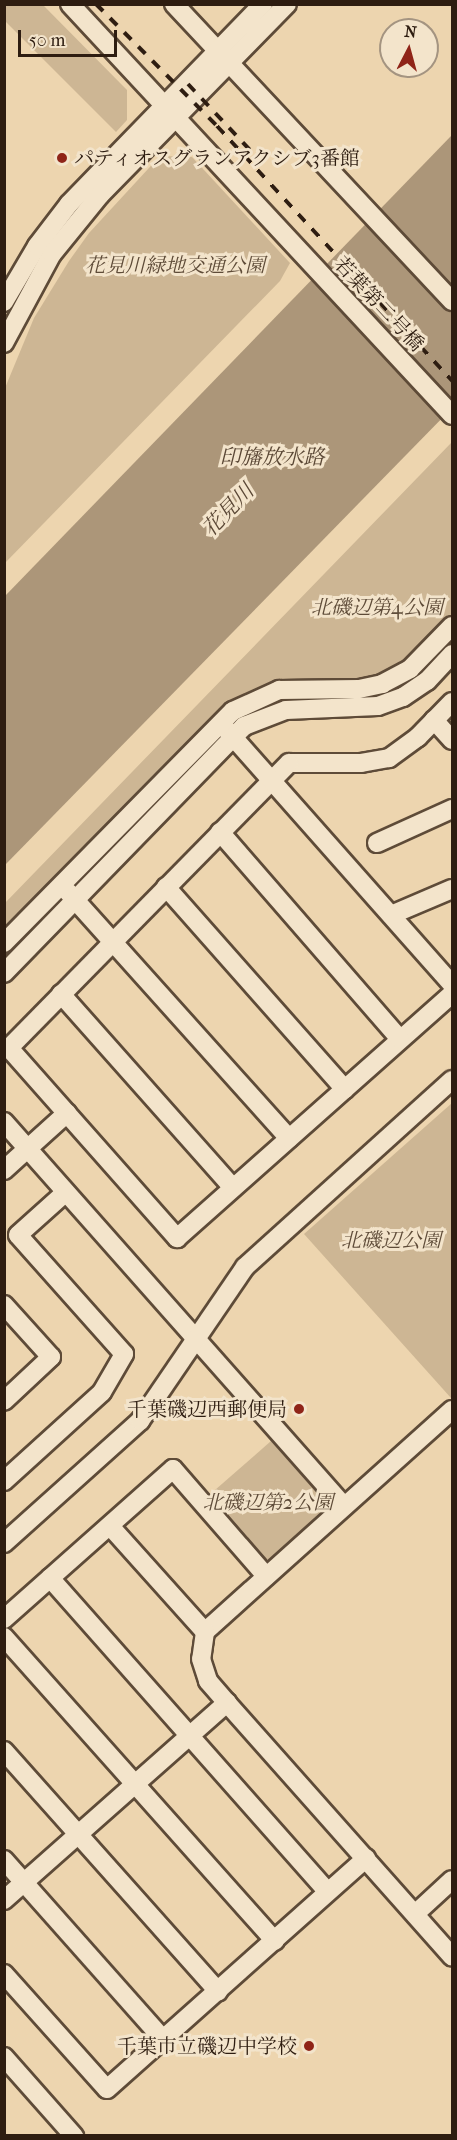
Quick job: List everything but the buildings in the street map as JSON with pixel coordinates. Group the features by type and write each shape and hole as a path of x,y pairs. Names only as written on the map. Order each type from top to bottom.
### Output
{"street":[{"name":"若葉第二号橋","path":"70,4 453,415"},
{"path":"174,4 225,55 453,302"},
{"path":"225,55 263,4"},
{"path":"4,302 38,246 69,204 169,111 225,55 287,4"},
{"path":"4,343 52,254 169,111"},
{"path":"4,943 220,722 248,702 279,690 359,689 382,684 410,669 453,626"},
{"path":"4,973 233,737 258,718 286,710 360,709 403,697 427,681 453,654"},
{"path":"453,702 405,748 389,758 361,764 289,763 9,1048 177,1238 453,994"},
{"path":"434,720 453,740"},
{"path":"220,722 453,984"},
{"path":"377,843 453,809"},
{"path":"220,832 400,1039"},
{"path":"61,885 114,940 289,1138"},
{"path":"166,887 345,1089"},
{"path":"391,915 453,889"},
{"path":"61,994 233,1188"},
{"path":"4,1543 140,1421 251,1261 453,1080"},
{"path":"4,1170 67,1113"},
{"path":"4,1122 344,1506"},
{"path":"4,1481 102,1392 124,1354 11,1241 66,1192"},
{"path":"4,1305 51,1357 4,1401"},
{"path":"453,1410 205,1632 203,1670 226,1703 453,1956"},
{"path":"4,1619 173,1469 266,1576"},
{"path":"110,1526 205,1632"},
{"path":"50,1578 327,1891"},
{"path":"4,1637 275,1941"},
{"path":"4,1900 226,1703"},
{"path":"4,1751 218,1991"},
{"path":"4,1974 107,2089 366,1858"},
{"path":"4,1860 164,2040"},
{"path":"415,1914 453,1880"},
{"path":"4,2057 74,2136"}],"green space":[{"path":"4,5 43,5 127,90 127,120 116,132 5,21"},
{"name":"花見川緑地交通公園","path":"160,156 192,157 290,263 280,281 5,563 5,388 34,318 69,261 89,233"},
{"name":"北磯辺第4公園","path":"452,442 452,616 404,667 383,677 278,685 246,694 214,715 216,720 5,937 5,903"},
{"name":"北磯辺公園","path":"452,1103 452,1397 451,1398 304,1234"},
{"name":"北磯辺第2公園","path":"271,1441 325,1501 324,1510 269,1559 262,1560 207,1497"}],"water":[{"name":"印旛放水路","path":"452,135 452,408 5,865 5,596"}],"railway":[{"path":"96,4 217,126 452,381"},
{"path":"188,84 250,150"}],"place":[{"name":"パティオスグランアクシブ3番館","path":"62,158"},
{"name":"千葉磯辺西郵便局","path":"299,1409"},
{"name":"千葉市立磯辺中学校","path":"309,2046"}],"water label":[{"name":"花見川","path":"228,510"}]}
